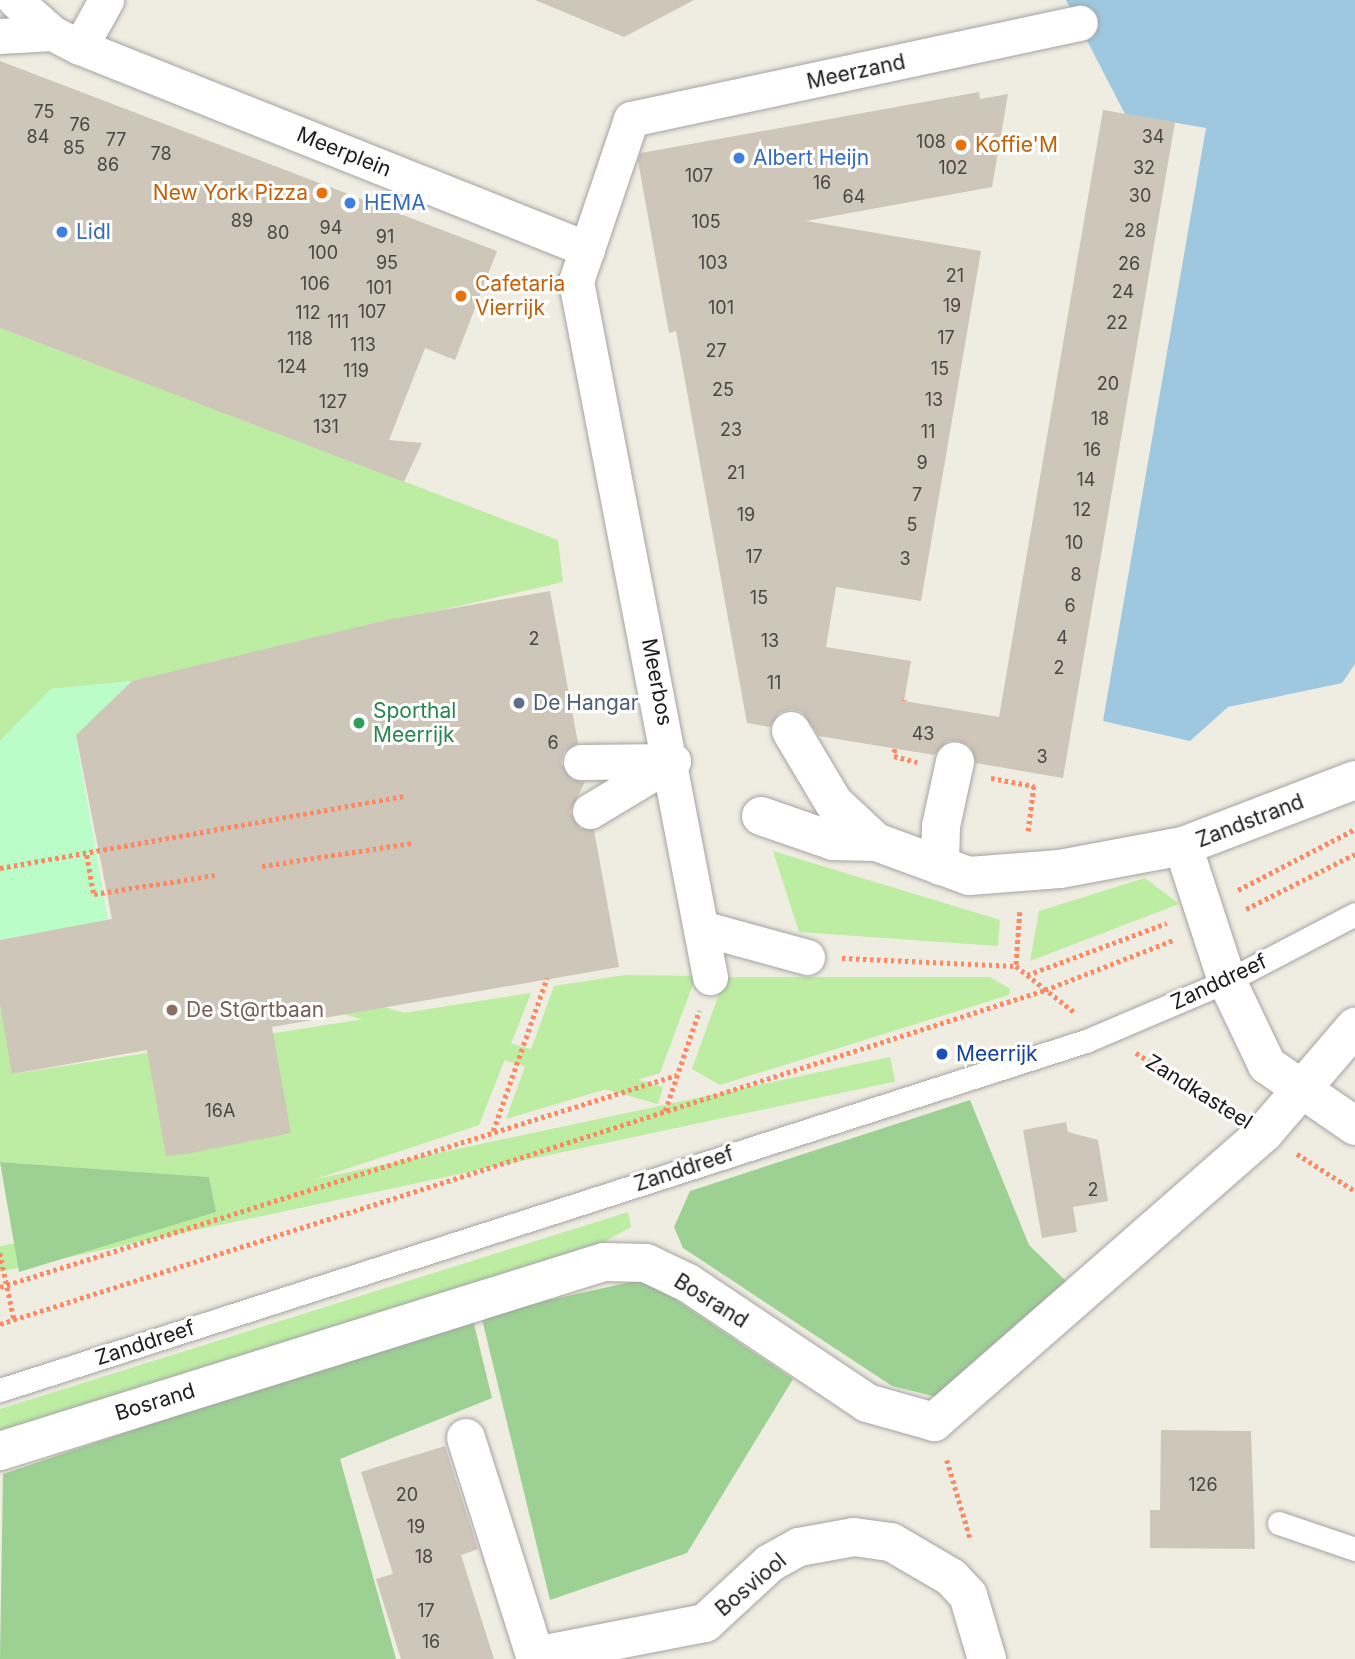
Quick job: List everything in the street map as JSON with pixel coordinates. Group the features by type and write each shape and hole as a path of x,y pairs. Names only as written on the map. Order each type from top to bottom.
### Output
{"street":[{"path":"15,0 66,40"},
{"path":"0,36 66,40 106,0"},
{"name":"Meerzand","path":"586,249 631,119 1080,23"},
{"name":"Meerplein","path":"66,40 586,249"},
{"name":"Meerbos","path":"586,249 576,281 673,761 710,977"},
{"path":"791,731 834,803 876,842"},
{"path":"581,762 673,761"},
{"path":"590,811 673,761"},
{"path":"940,866 941,826 955,762"},
{"name":"Zandstrand","path":"1227,981 1183,846 1355,780"},
{"path":"761,816 833,841 876,842 969,876 1060,869 1183,846"},
{"path":"701,928 807,957"},
{"path":"1227,981 1266,1065 1302,1094 1355,1126"},
{"path":"934,1423 1264,1133 1302,1094 1355,1027"},
{"name":"Bosrand","path":"0,1451 604,1262 646,1263 688,1283 867,1403 934,1423"},
{"name":"Bosviool","path":"466,1438 535,1657 705,1623 770,1563 799,1547 853,1537 891,1542 926,1557 968,1595"},
{"path":"968,1595 987,1659"}],"lane":[{"name":"Zanddreef","path":"0,1390 1105,1034 1227,981 1355,914"},
{"path":"1279,1523 1355,1549"}],"path":[{"path":"894,756 895,749"},
{"path":"0,868 149,844 404,796"},
{"path":"262,866 412,843"},
{"path":"0,1324 1045,990 1209,926 1355,853"},
{"path":"87,855 94,894 215,875"},
{"path":"807,957 1016,966"},
{"name":"Zandkasteel","path":"1027,975 1105,1034 1355,1191"},
{"path":"665,1111 710,977"},
{"path":"493,1132 547,978"},
{"path":"0,1287 677,1075"},
{"path":"0,1253 15,1319"},
{"path":"934,1423 968,1518 975,1569 968,1595"}],"green space":[{"path":"0,328 558,540 563,582 132,681 51,689 0,741"},
{"path":"132,681 76,738 108,920 0,940 0,741 51,689"},
{"path":"773,851 1000,920 998,946 799,932"},
{"path":"1145,878 1179,904 1030,961 1039,911"},
{"path":"16,901 663,1087 658,1104 11,919"},
{"path":"625,975 696,976 660,1073 506,1119 554,986"},
{"path":"725,977 990,977 1010,989 1009,995 720,1085 692,1069"},
{"path":"531,993 479,1125 216,1212 209,1177 0,1162 0,1007 13,1074"},
{"path":"890,1057 895,1081 0,1272 0,1246"},
{"path":"970,1100 1029,1245 1072,1287 937,1397 892,1386 683,1248 674,1227 690,1191"},
{"path":"0,1162 209,1177 216,1212 19,1272"},
{"path":"628,1212 631,1227 600,1244 0,1435 0,1409"},
{"path":"645,1279 793,1379 687,1553 550,1600 481,1315"},
{"path":"472,1316 492,1398 340,1459 396,1659 0,1659 3,1474"}],"water":[{"path":"1066,0 1355,0 1355,664 1342,683 1228,707 1190,741 1103,721 1206,128 1125,114"}],"building":[{"path":"535,0 694,0 624,37"},
{"path":"0,61 497,251 455,360 425,348 389,440 422,443 404,482 0,328"},
{"path":"979,92 980,99 1008,94 992,187 806,221 981,251 921,601 836,587 826,647 911,661 904,701 999,717 1103,110 1175,122 1063,778 976,763 970,746 959,741 948,741 934,755 819,736 802,712 791,709 779,713 770,727 747,723 676,331 669,333 638,161 641,153"},
{"path":"550,591 578,743 564,752 561,763 571,779 585,782 570,812 580,828 594,830 619,967 272,1027 291,1133 186,1154 166,1156 147,1050 12,1074 0,1006 0,940 112,919 76,735 132,681 387,620"},
{"path":"1066,1122 1068,1132 1098,1140 1108,1201 1073,1207 1077,1232 1042,1238 1023,1130"},
{"path":"1161,1430 1251,1431 1255,1549 1150,1548 1150,1510 1160,1510"},
{"path":"445,1446 478,1549 461,1555 494,1659 401,1659 376,1579 393,1574 361,1472"}],"place":[{"name":"Koffie'M","path":"961,145"},
{"name":"Albert Heijn","path":"739,158"},
{"name":"New York Pizza","path":"322,193"},
{"name":"HEMA","path":"350,203"},
{"name":"Lidl","path":"62,232"},
{"name":"Cafetaria Vierrijk","path":"461,296"},
{"name":"De Hangar","path":"519,703"},
{"name":"Sporthal Meerrijk","path":"359,723"},
{"name":"De St@rtbaan","path":"172,1010"},
{"name":"Meerrijk","path":"942,1054"}]}
